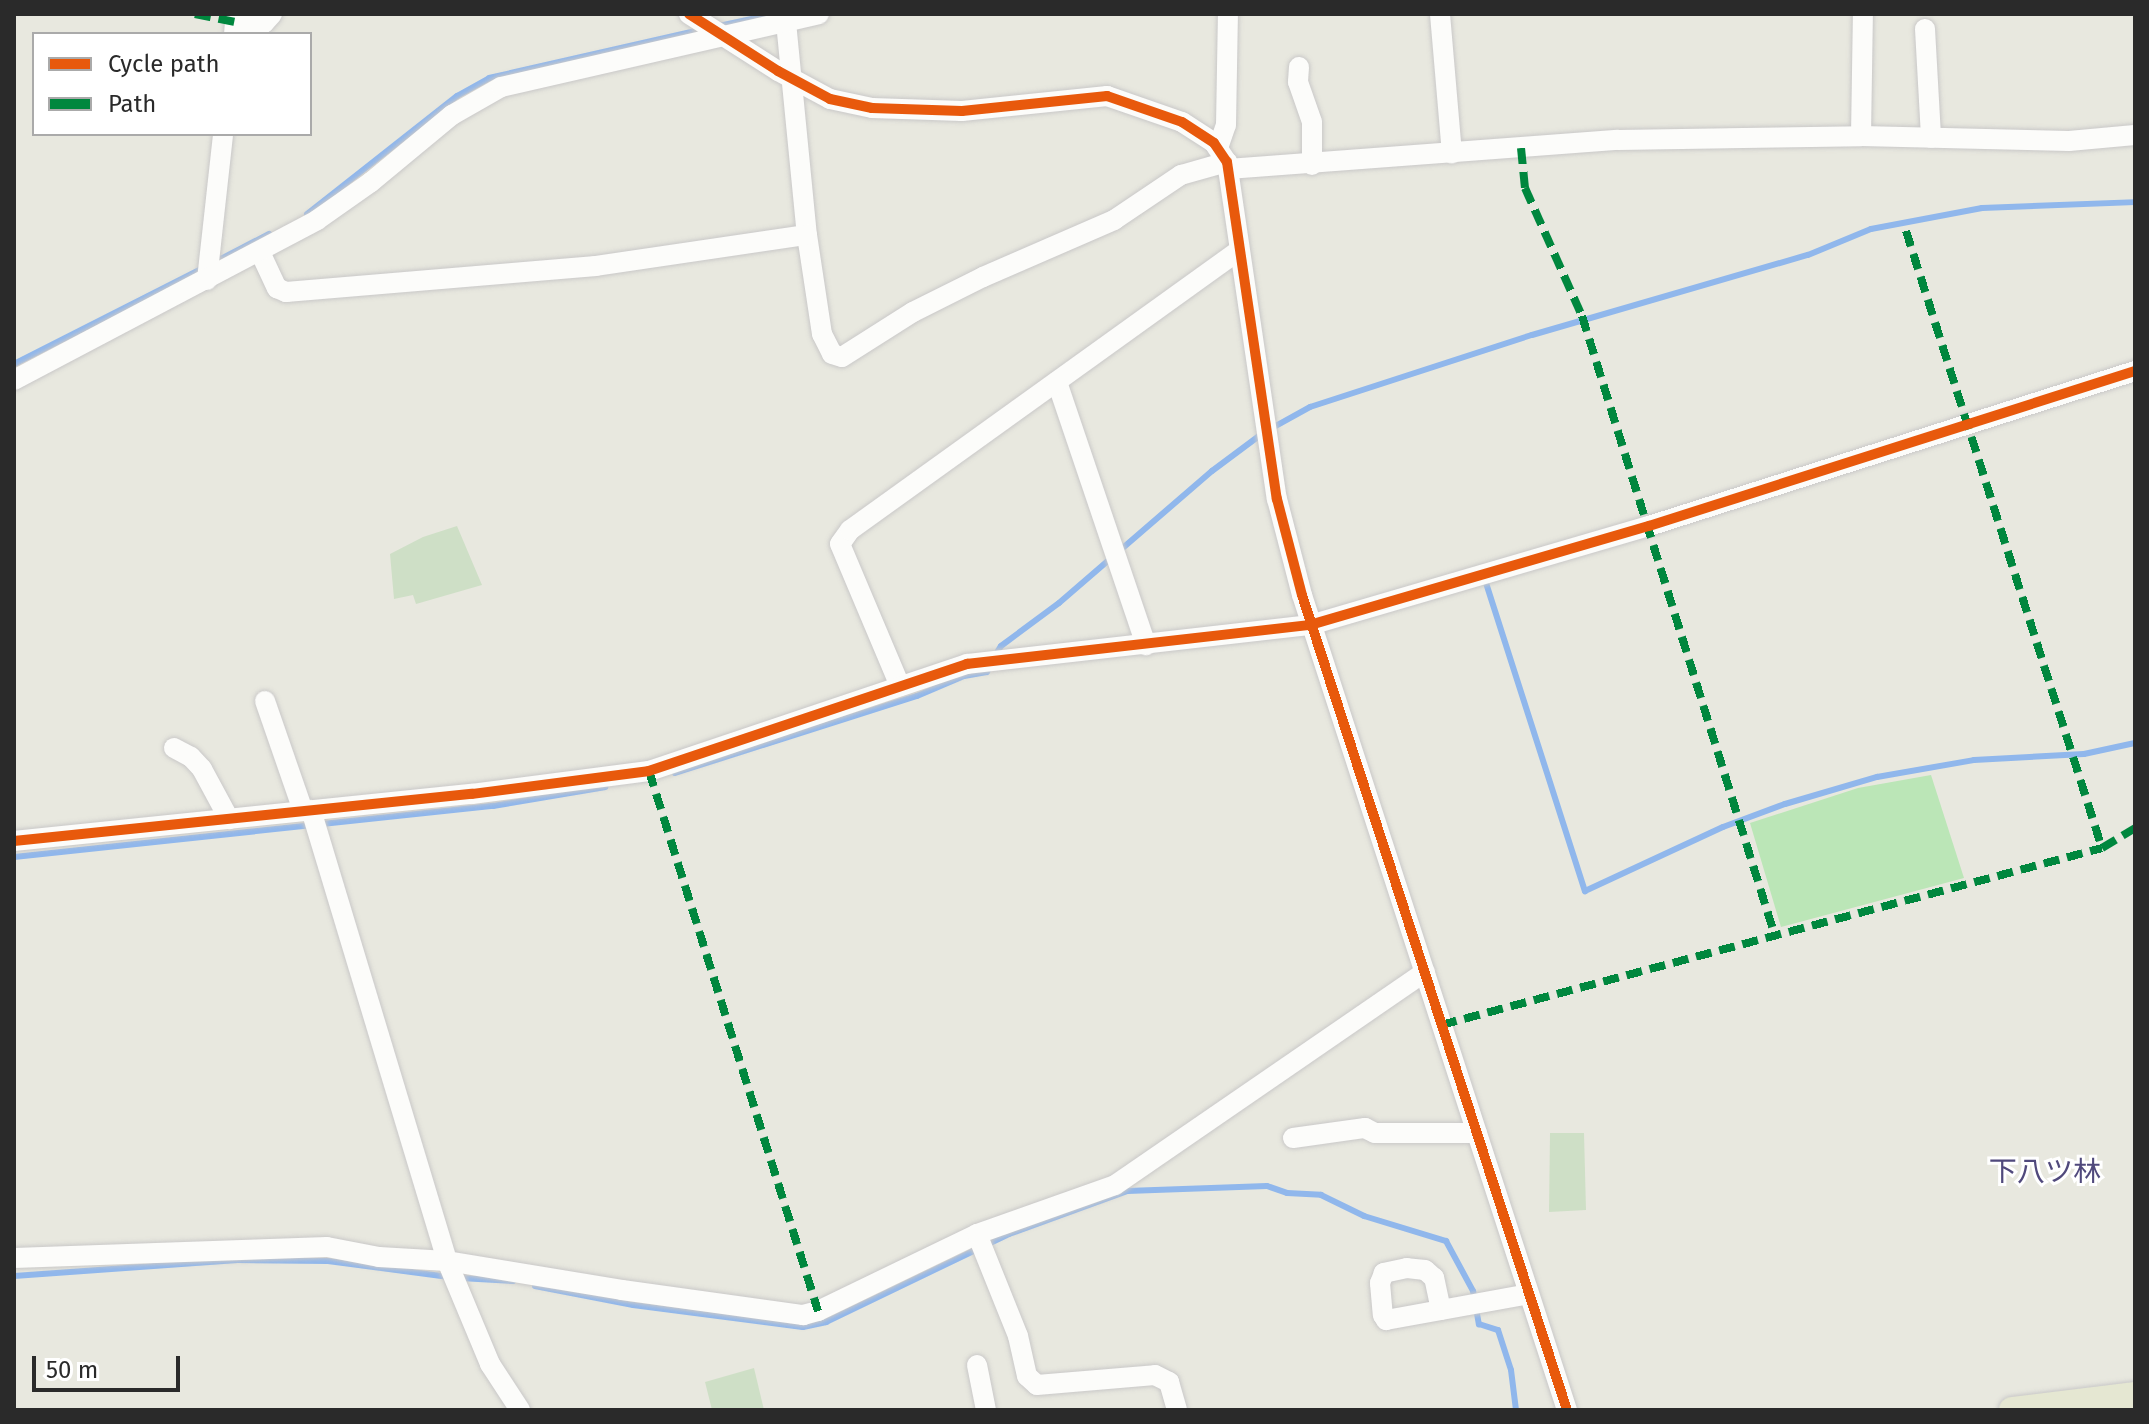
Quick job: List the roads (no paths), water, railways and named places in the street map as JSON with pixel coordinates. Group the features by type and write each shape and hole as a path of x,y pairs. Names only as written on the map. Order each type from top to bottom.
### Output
{"main road":[{"path":"2012,1410 2124,1401"}],"street":[{"path":"234,32 235,22 264,23 272,14"},
{"path":"689,14 830,99 872,108 962,111 1107,96 1182,122 1224,160"},
{"path":"14,380 260,252 337,206 452,115 501,87 819,14"},
{"path":"1228,14 1224,160 1277,499 1310,625 1567,1410"},
{"path":"1440,14 1452,153"},
{"path":"1861,136 1863,14"},
{"path":"786,22 807,235 822,334 832,354 842,357 913,312 1114,220 1181,175 1224,160 1312,165 1618,140 1861,136 2069,141 2135,135"},
{"path":"1925,29 1931,138"},
{"path":"1299,67 1298,82 1312,122 1312,165"},
{"path":"207,280 223,136"},
{"path":"260,252 277,288 286,292 596,266 807,235"},
{"path":"900,686 840,544 850,530 1238,251"},
{"path":"14,841 649,771 967,664 1310,625 1649,526 2135,371"},
{"path":"1057,382 1146,645"},
{"path":"265,701 307,811 447,1261 490,1364 520,1410"},
{"path":"174,748 191,757 202,769 229,819"},
{"path":"14,1258 327,1247 379,1257 447,1261 622,1290 803,1315 818,1311 977,1234 1115,1185 1425,972"},
{"path":"1293,1138 1365,1128 1389,1134 1477,1133"},
{"path":"977,1234 1018,1336 1027,1376 1037,1385 1155,1375 1169,1382 1177,1410"},
{"path":"1441,1310 1529,1294"},
{"path":"977,1365 986,1410"}],"waterway":[{"path":"719,26 775,14"},
{"path":"307,214 457,96 489,78 705,29"},
{"path":"996,654 1001,646 1059,603 1212,471 1263,433 1310,407 1532,335 1808,255 1871,229 1982,208 2135,202"},
{"path":"215,262 269,234"},
{"path":"14,364 205,267"},
{"path":"1486,583 1585,891 1723,827 1785,804 1877,777 1974,760 2084,754 2135,743"},
{"path":"675,773 917,696 964,676 987,672 989,668"},
{"path":"14,857 493,806 605,787"},
{"path":"535,1286 633,1305 803,1327 826,1322 1009,1234 1127,1191 1267,1186 1287,1193 1321,1195 1364,1216 1446,1241 1473,1291 1479,1324 1498,1330 1511,1370 1516,1410"},
{"path":"14,1276 237,1260 328,1261 449,1277"},
{"path":"460,1278 513,1281"}],"district":[{"name":"下八ツ林","path":"2045,1172"}]}
